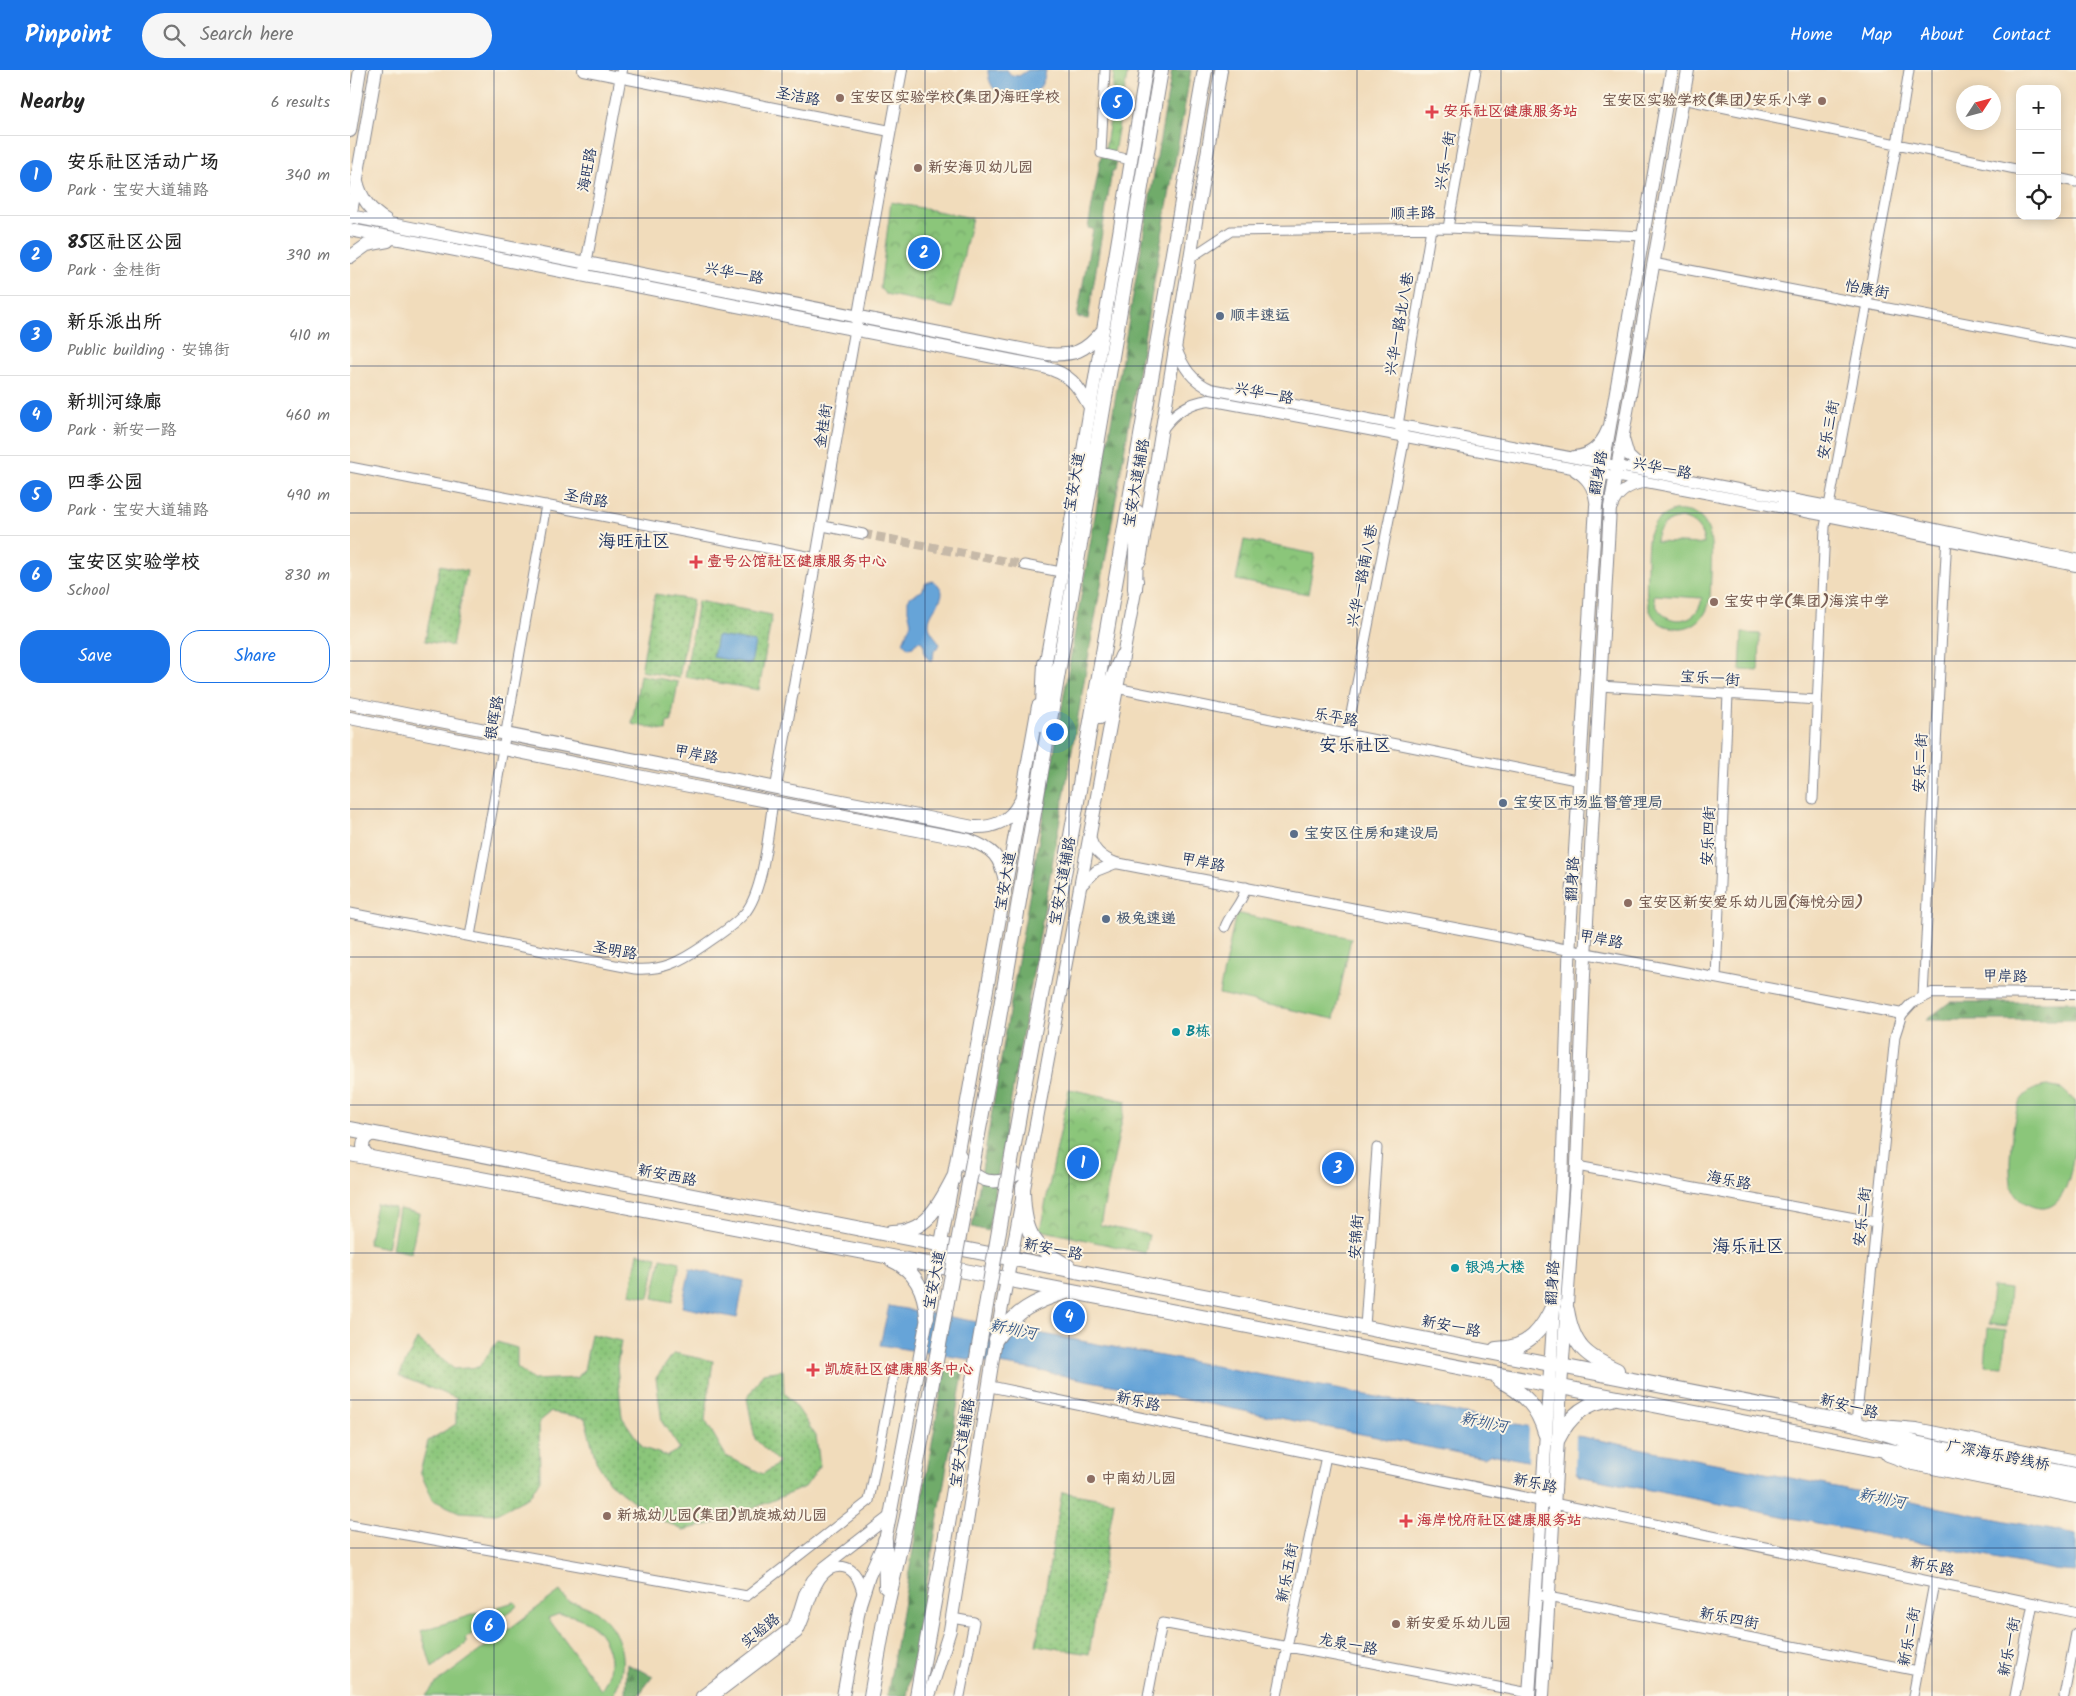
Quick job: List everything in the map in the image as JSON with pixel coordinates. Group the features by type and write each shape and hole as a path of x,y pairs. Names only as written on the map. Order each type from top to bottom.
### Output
{"main road":[{"path":"350,130 360,70"},
{"path":"350,216 376,70"},
{"path":"843,1696 856,1620 863,1594 885,1540 937,1266 1061,572 1076,493 1097,407 1103,330 1146,70"},
{"name":"宝安大道","path":"870,1696 886,1610 907,1517 992,1059 1039,788 1097,407 1162,70"},
{"path":"917,1696 1028,1064 1079,795 1205,70"},
{"name":"宝安大道辅路","path":"1005,1319 1007,1279 1135,589 1221,70"},
{"name":"翻身路","path":"1564,1419 1555,1385 1554,1303 1562,1184 1570,950 1596,518 1609,426 1672,70"},
{"name":"翻身路","path":"1556,1364 1567,1310 1577,1166 1585,953 1609,517 1688,70"},
{"path":"357,178 362,196 371,209 393,223"},
{"name":"兴华一路","path":"350,216 463,237 585,269 855,329 1056,370 1074,382 1097,407"},
{"name":"兴华一路","path":"350,230 461,251 585,269 857,315 1046,354 1059,355 1078,352 1088,347 1103,330"},
{"path":"461,251 456,247 456,243 463,237"},
{"path":"350,257 360,248 374,242 405,240"},
{"path":"1135,589 1135,534 1144,426"},
{"path":"1079,795 1107,692 1122,656"},
{"path":"1039,788 1045,663"},
{"name":"甲岸路","path":"350,703 985,828 1004,821 1015,811 1022,796"},
{"path":"350,718 969,840 991,850 1002,867 1006,886"},
{"path":"837,814 843,813 846,808 845,803 839,800"},
{"name":"新安西路","path":"350,1129 979,1252"},
{"path":"372,1158 364,1151 363,1143 367,1137 375,1134"},
{"path":"958,1152 972,1174 989,1181 1006,1180 1015,1176 1028,1161"},
{"path":"350,1154 1007,1279 1855,1444 1914,1449"},
{"path":"873,1232 895,1232 912,1229 925,1222 936,1210 953,1179"},
{"path":"1023,1187 1024,1214 1033,1238 1048,1254 1078,1271"},
{"name":"新安一路","path":"979,1252 1856,1424 1914,1449"},
{"path":"872,1253 899,1264 912,1274 924,1294 928,1310"},
{"path":"996,1339 1005,1319 1033,1303 1069,1291"},
{"path":"1482,1350 1504,1349 1519,1345 1546,1323 1554,1303"},
{"path":"1567,1310 1570,1328 1574,1338 1582,1348 1603,1364 1638,1380"},
{"name":"宝安大道辅路","path":"929,1696 945,1652 952,1618 996,1339"},
{"path":"1478,1370 1514,1387 1542,1413 1545,1433 1529,1694"},
{"name":"翻身路","path":"1542,1413 1555,1385"},
{"path":"1543,1696 1558,1440 1564,1419 1596,1403 1622,1398"},
{"path":"1856,1424 1916,1430 2076,1461"},
{"path":"1855,1444 1913,1464 2075,1494"},
{"name":"广深海乐跨线桥","path":"1914,1449 2076,1475"},
{"name":"广深海乐跨线桥","path":"1914,1449 2075,1494"},
{"path":"885,1540 886,1610"}],"street":[{"name":"圣洁路","path":"583,70 622,74 890,131"},
{"name":"金桂街","path":"776,787 817,558 857,315 902,70"},
{"path":"1105,70 1102,153 1130,160"},
{"name":"兴乐一街","path":"1448,228 1476,70"},
{"name":"安乐三街","path":"1813,799 1824,527 1897,144 1909,70"},
{"name":"海旺路","path":"585,269 622,74"},
{"path":"1683,99 2016,169"},
{"path":"2061,179 2076,182"},
{"name":"兴华一路北八巷","path":"1398,424 1431,228"},
{"name":"顺丰路","path":"1190,258 1231,230 1448,228 1644,236"},
{"name":"怡康街","path":"1653,263 2076,344"},
{"name":"兴华一路","path":"1176,348 1185,369 1192,377 1211,389 1398,424 1561,461"},
{"name":"兴华一路","path":"1163,428 1178,412 1187,406 1209,400 1405,436 1616,471 1658,474 2076,566"},
{"path":"1398,424 1405,436"},
{"path":"1561,461 1591,450 1602,441 1609,426"},
{"path":"1624,427 1626,449 1633,462 1644,470 1658,474"},
{"name":"兴华一路南八巷","path":"1347,734 1405,436"},
{"path":"1561,461 1582,475 1591,486 1595,500 1596,518"},
{"name":"圣尚路","path":"350,467 817,558"},
{"name":"兴华一路","path":"1616,471 1646,482 1827,511"},
{"path":"1609,517 1613,504 1622,492 1628,487 1646,482"},
{"name":"银晖路","path":"470,936 546,505"},
{"path":"822,526 863,534"},
{"name":"兴华一路","path":"1947,537 2076,559"},
{"name":"安乐二街","path":"1923,996 1947,537"},
{"path":"1024,565 1061,572"},
{"name":"宝乐一街","path":"1600,686 1817,700"},
{"name":"乐平路","path":"1116,688 1581,781"},
{"name":"安乐四街","path":"1716,978 1728,694"},
{"name":"圣明路","path":"350,913 635,969 652,970 674,964 687,957 734,924 752,904 759,883 773,802"},
{"path":"1089,832 1094,847 1106,860 1116,863"},
{"path":"1078,890 1085,880 1096,871 1116,863"},
{"name":"甲岸路","path":"1116,863 1902,1014"},
{"path":"1225,927 1230,915 1244,897 1246,888"},
{"name":"甲岸路","path":"1923,996 1932,993 2076,994"},
{"path":"1902,1014 1912,1003 1923,996"},
{"name":"安乐二街","path":"1856,1424 1895,1036 1902,1014"},
{"name":"安锦街","path":"1365,1327 1377,1148"},
{"name":"海乐路","path":"1577,1166 1876,1222"},
{"path":"350,1525 747,1596 868,1502 894,1374"},
{"name":"新乐路","path":"988,1386 1326,1456 1555,1498 1934,1583 2076,1612"},
{"name":"新乐五街","path":"1277,1696 1326,1456"},
{"name":"实验路","path":"701,1696 790,1628 796,1620 804,1594 812,1580 824,1567 890,1516"},
{"name":"实验路","path":"714,1696 797,1632 803,1623 814,1588 830,1570 838,1567 851,1570 857,1577 863,1594"},
{"name":"新乐二街","path":"1913,1696 1934,1583"},
{"name":"新乐四街","path":"1535,1594 1918,1671"},
{"name":"新乐一街","path":"2015,1696 2033,1603"},
{"path":"952,1618 974,1622 960,1696"},
{"name":"龙泉一路","path":"1148,1696 1162,1624 1529,1694"},
{"path":"2064,1696 2076,1633"}],"green space":[{"path":"1114,70 1128,70 1114,153 1105,151 1111,114"},
{"path":"1172,70 1191,70 988,1231 972,1227"},
{"path":"1101,156 1117,160 1115,171 1112,171 1088,319 1077,317 1093,229 1088,228"},
{"path":"891,202 972,218 952,308 885,294 880,288"},
{"path":"1674,511 1688,512 1698,516 1704,522 1709,531 1712,552 1707,611 1692,625 1681,628 1666,626 1658,622 1652,615 1649,607 1646,588 1649,534 1658,520","holes":["1681,518 1690,521 1700,530 1704,544 1656,542 1658,533 1667,523","1654,595 1702,598 1699,608 1686,619 1677,620 1669,618 1656,606"]},
{"path":"1244,540 1315,554 1308,594 1236,580"},
{"path":"440,565 467,571 452,646 425,641"},
{"path":"655,594 693,600 679,678 641,671"},
{"path":"698,601 772,615 759,690 685,677"},
{"path":"1742,633 1760,634 1759,671 1740,670"},
{"path":"640,675 678,682 671,722 667,722 666,731 632,724"},
{"path":"1236,913 1351,938 1334,1019 1219,994"},
{"path":"1950,1002 2076,1002 2076,1020 1926,1020"},
{"path":"2047,1086 2062,1089 2076,1102 2074,1150 2067,1184 2061,1197 2052,1206 2040,1208 2024,1202 2015,1194 2011,1183 2010,1159 2015,1118 2021,1100 2032,1090"},
{"path":"1069,1089 1126,1101 1100,1225 1149,1235 1145,1253 1040,1230"},
{"path":"376,1204 395,1208 387,1248 368,1244"},
{"path":"399,1209 419,1213 411,1253 392,1249"},
{"path":"638,1253 657,1257 649,1298 630,1294"},
{"path":"661,1258 680,1262 672,1302 653,1298"},
{"path":"1992,1287 2010,1289 2007,1326 1989,1324"},
{"path":"1988,1328 2006,1330 2003,1366 1985,1365"},
{"path":"591,1334 621,1341 617,1366 622,1417 643,1448 667,1456 680,1449 662,1422 656,1378 674,1353 713,1361 705,1420 726,1456 763,1474 779,1463 755,1439 747,1398 763,1373 783,1370 784,1392 816,1436 820,1466 805,1487 720,1522 683,1530 652,1516 609,1482 596,1461 585,1418 551,1412 539,1422 540,1479 529,1497 496,1514 459,1512 433,1500 420,1472 428,1441 456,1424 456,1398 399,1376 417,1339 454,1369 479,1367 497,1342 517,1348 517,1367 533,1380 577,1378 584,1370"},
{"path":"946,1364 964,1368 907,1696 887,1696"},
{"path":"1062,1492 1114,1501 1089,1654 1036,1645"},
{"path":"560,1591 568,1602 584,1606 598,1613 609,1623 617,1636 621,1651 622,1666 619,1681 612,1696 426,1696 434,1685","holes":["559,1614 569,1615 594,1627 605,1641 610,1664 607,1679 601,1690 548,1618"]},
{"path":"514,1602 517,1604 516,1607 491,1626 487,1619 488,1610"},
{"path":"481,1612 483,1613 483,1621 488,1628 484,1625 465,1639 467,1643 432,1668 421,1631"},
{"path":"627,1664 653,1676 638,1696 626,1696"}],"water":[{"path":"988,70 1007,70 1011,75 1019,76 1028,70 1046,70 1042,84 1035,93 1015,100 996,92 990,82"},
{"path":"932,581 939,586 942,596 930,619 930,628 940,645 934,651 931,661 925,656 924,645 921,641 908,648 903,642 911,623 908,600 911,596 922,591 926,583"},
{"path":"717,636 755,642 751,664 713,657"},
{"path":"690,1269 744,1281 737,1318 682,1307"},
{"name":"新圳河","path":"889,1306 1335,1389 2076,1535 2076,1572 2055,1570 1579,1476 1574,1470 1491,1454 1484,1458 1030,1369 880,1345"}],"pier":[{"path":"1529,1425 1576,1434 1575,1476 1572,1472 1528,1463"}],"tunnel":[{"path":"863,534 1024,565"}],"place":[{"name":"宝安区实验学校(集团)海旺学校","path":"840,98"},
{"name":"宝安区实验学校(集团)安乐小学","path":"1822,101"},
{"name":"四季公园","path":"1117,103"},
{"name":"安乐社区健康服务站","path":"1432,112"},
{"name":"新安海贝幼儿园","path":"918,168"},
{"name":"85区社区公园","path":"924,253"},
{"name":"顺丰速运","path":"1220,316"},
{"name":"壹号公馆社区健康服务中心","path":"696,562"},
{"name":"宝安中学(集团)海滨中学","path":"1714,602"},
{"name":"宝安区市场监督管理局","path":"1503,803"},
{"name":"宝安区住房和建设局","path":"1294,834"},
{"name":"宝安区新安爱乐幼儿园(海悦分园)","path":"1628,903"},
{"name":"极兔速递","path":"1106,919"},
{"name":"B栋","path":"1176,1032"},
{"name":"安乐社区活动广场","path":"1083,1163"},
{"name":"新乐派出所","path":"1338,1168"},
{"name":"银鸿大楼","path":"1455,1268"},
{"name":"新圳河绿廊","path":"1069,1317"},
{"name":"凯旋社区健康服务中心","path":"813,1370"},
{"name":"中南幼儿园","path":"1091,1479"},
{"name":"新城幼儿园(集团)凯旋城幼儿园","path":"607,1516"},
{"name":"海岸悦府社区健康服务站","path":"1406,1521"},
{"name":"新安爱乐幼儿园","path":"1396,1624"},
{"name":"宝安区实验学校","path":"489,1626"}],"district":[{"name":"海旺社区","path":"634,542"},
{"name":"安乐社区","path":"1355,746"},
{"name":"海乐社区","path":"1748,1247"}]}
